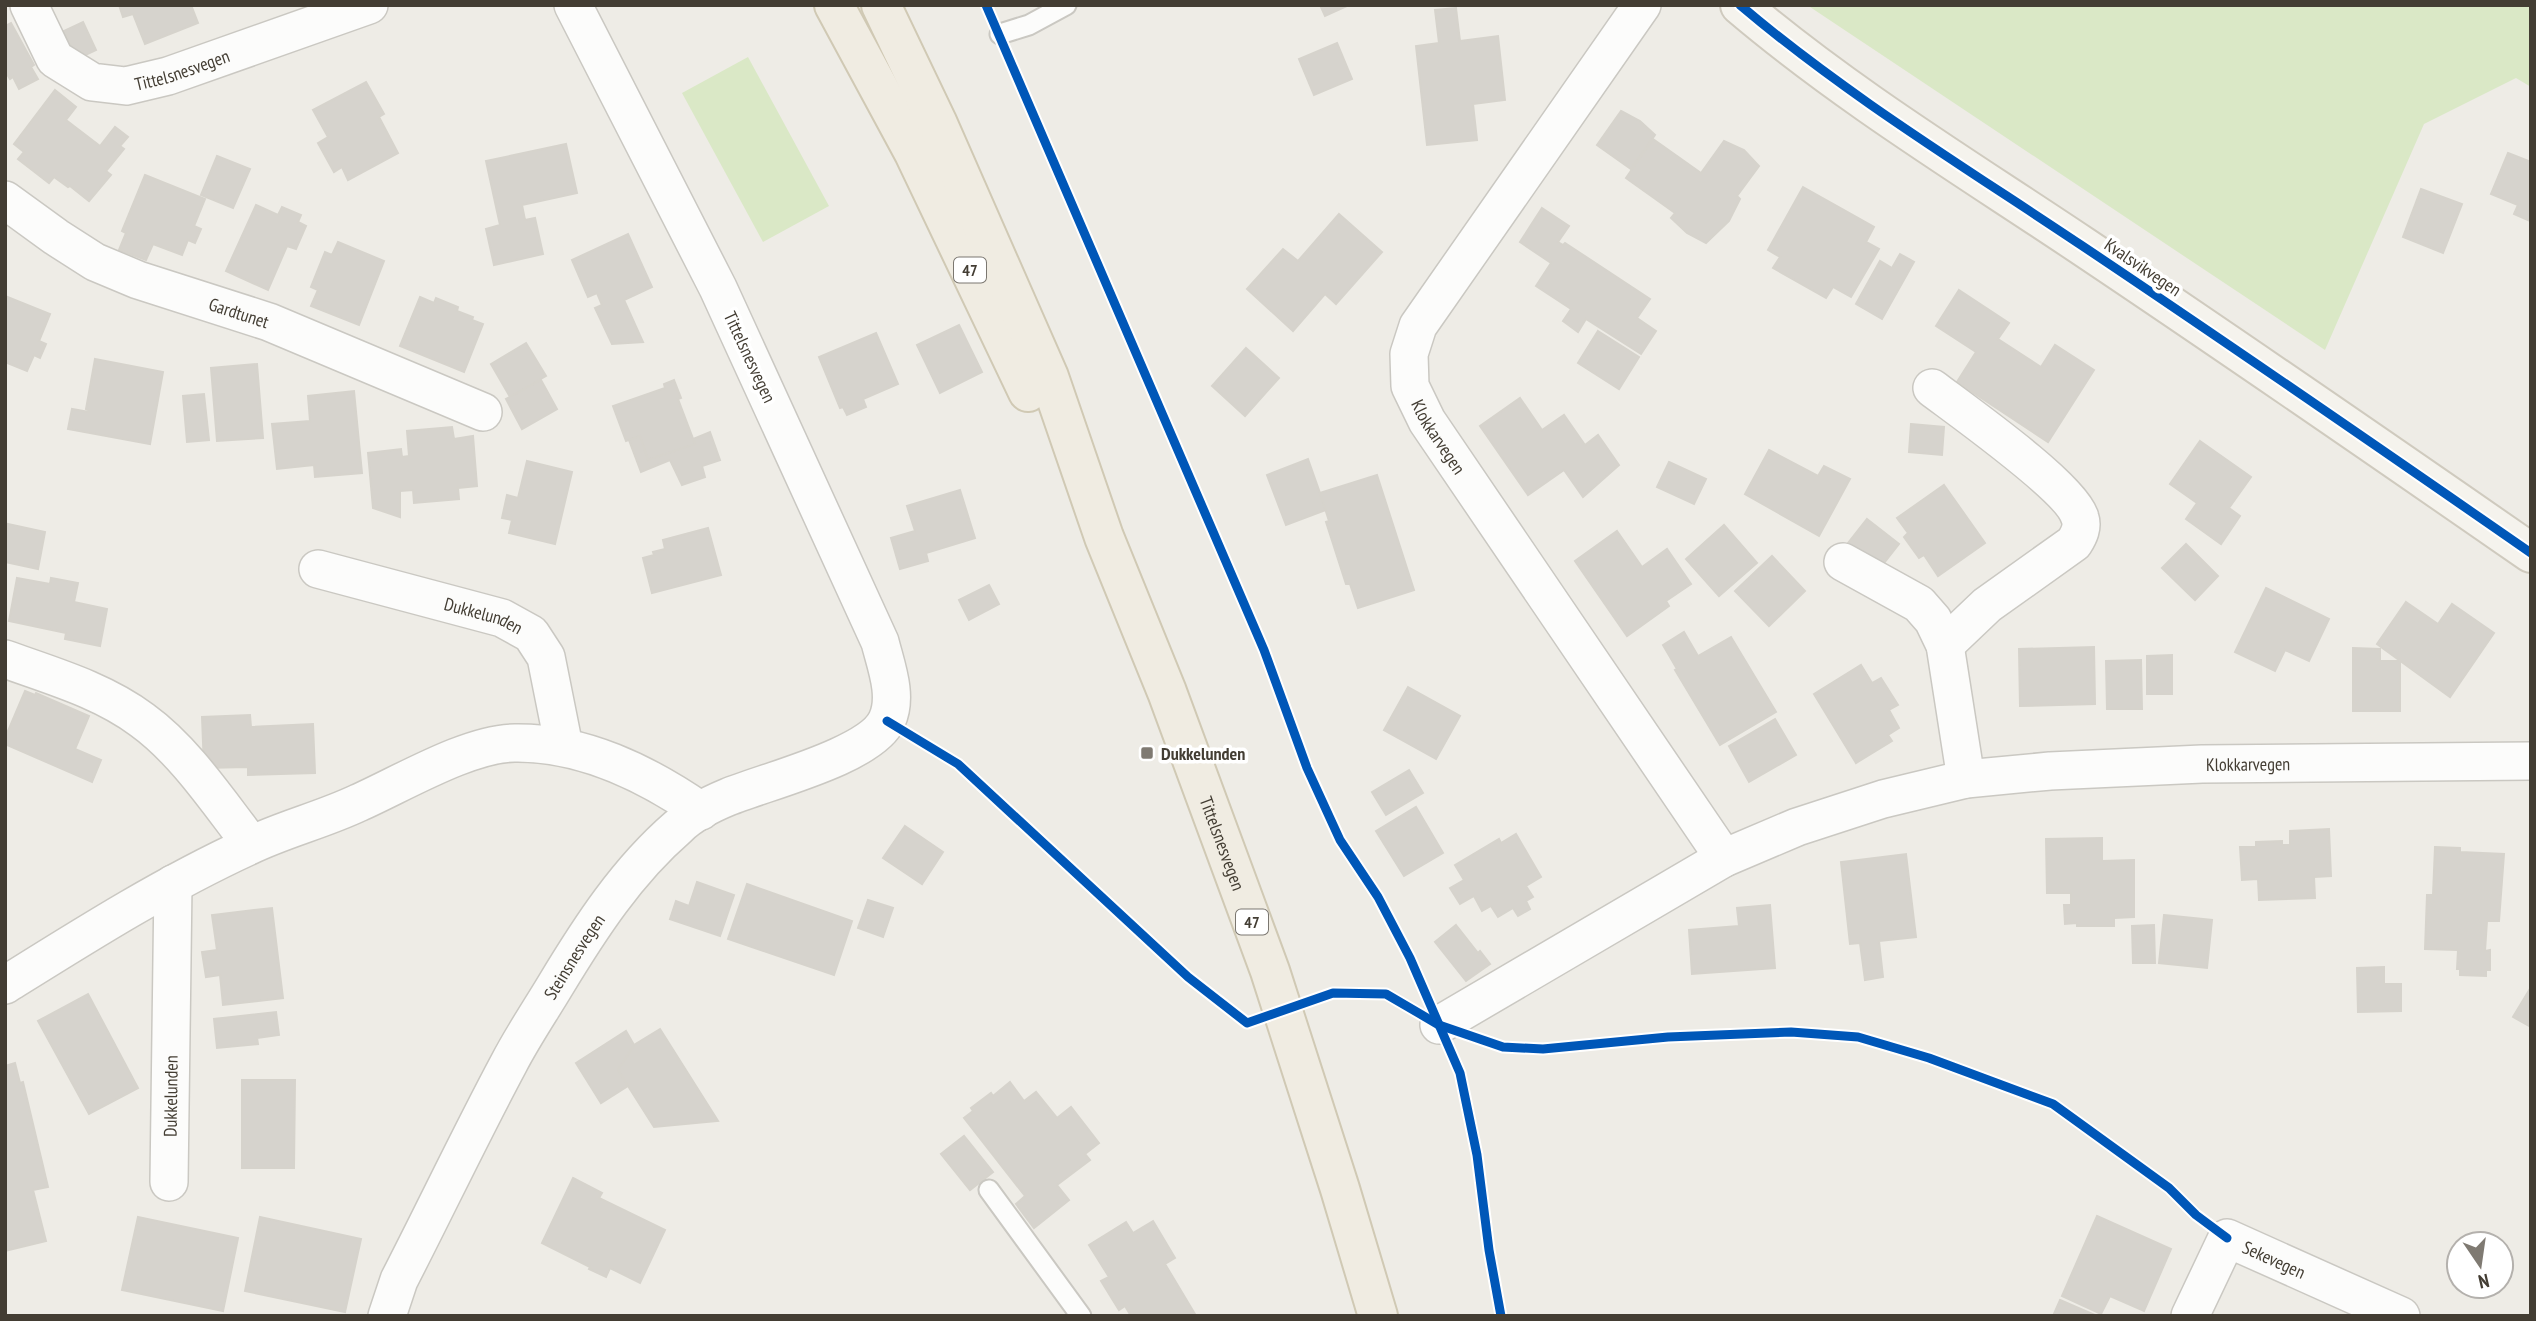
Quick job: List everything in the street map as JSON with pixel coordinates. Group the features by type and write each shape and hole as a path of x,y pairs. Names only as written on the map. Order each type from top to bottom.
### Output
{"main road":[{"name":"Tittelsnesvegen","path":"834,5 914,153 1027,389 1104,537"},
{"name":"Tittelsnesvegen","path":"881,5 937,122 1049,377 1104,537 1167,692 1270,971 1378,1316"},
{"name":"Kvalsvikvegen","path":"1740,5 1784,42 1870,104 2262,366 2531,553"}],"street":[{"name":"Tittelsnesvegen","path":"29,5 55,59 92,82 126,86 168,76 369,5"},
{"name":"Tittelsnesvegen","path":"573,5 718,288 880,642 892,701 887,721"},
{"name":"Klokkarvegen","path":"1642,5 1418,326 1409,354 1410,386 1427,421 1724,858"},
{"name":"Gardtunet","path":"5,200 95,262 138,280 269,322 483,412"},
{"path":"1932,388 2035,467 2070,501 2080,517 2081,530 2074,543 1987,605 1945,645"},
{"path":"1843,562 1919,604 1933,620 1945,645 1966,779"},
{"name":"Dukkelunden","path":"318,569 502,618 531,634 546,657 564,747"},
{"path":"5,659 86,687 142,720 186,761 251,845"},
{"name":"Steinsnesvegen","path":"387,1316 399,1280 510,1060 575,954 628,878 680,824 701,811 725,798 804,771 873,738 887,721"},
{"path":"5,985 107,921 173,884 251,845 342,811 477,748 514,743 564,747 618,763 669,788 701,811"},
{"name":"Klokkarvegen","path":"1439,1025 1724,858 1797,827 1883,799 1966,779 2050,771 2202,764 2531,761"},
{"name":"Dukkelunden","path":"169,1182 173,884"},
{"name":"Sekevegen","path":"2190,1316 2227,1238 2401,1316"}],"lane":[{"path":"1000,34 1029,25 1066,5"},
{"path":"989,1190 1081,1316"}],"green space":[{"path":"1807,5 2531,5 2531,87 2516,78 2424,124 2325,350"},
{"path":"748,57 829,206 763,242 682,93"}],"building":[{"path":"119,5 191,5 198,23 145,44 133,14 123,17"},
{"path":"1320,5 1349,5 1325,16"},
{"path":"1456,8 1460,41 1498,36 1505,100 1473,104 1477,140 1427,145 1416,46 1439,43 1435,10"},
{"path":"83,22 96,50 77,59 64,31"},
{"path":"11,23 34,65 31,67 38,79 19,89 13,77 10,79 5,71 5,26"},
{"path":"1337,43 1352,79 1314,95 1299,59"},
{"path":"366,82 384,114 379,117 398,153 348,180 342,167 334,172 318,143 328,137 313,110"},
{"path":"55,90 76,107 66,120 100,146 115,127 128,137 120,146 124,149 106,171 111,175 89,201 54,177 49,183 18,159 24,152 14,144"},
{"path":"1621,111 1640,121 1655,135 1631,169 1597,145"},
{"path":"1653,139 1701,173 1724,141 1744,150 1759,166 1737,196 1740,199 1729,221 1706,243 1687,233 1671,218 1675,213 1626,178"},
{"path":"566,144 577,193 522,205 525,220 535,218 543,254 494,265 486,229 500,225 486,161"},
{"path":"2508,153 2531,162 2530,221 2514,214 2518,205 2491,194"},
{"path":"217,156 250,169 233,208 201,195"},
{"path":"145,175 205,199 194,226 201,229 195,243 188,240 182,255 153,244 146,260 119,250 126,233 122,231"},
{"path":"1803,187 1874,227 1866,242 1879,249 1851,297 1833,287 1826,298 1773,268 1780,257 1768,250"},
{"path":"2421,189 2462,204 2443,253 2403,237"},
{"path":"256,205 278,215 282,207 301,215 298,222 306,226 296,249 287,246 268,290 226,271"},
{"path":"1542,208 1569,226 1558,242 1563,245 1565,243 1650,299 1637,318 1656,331 1641,354 1586,319 1578,332 1563,321 1571,309 1536,286 1551,263 1520,242"},
{"path":"1339,214 1382,252 1336,304 1325,294 1293,331 1247,289 1283,249 1298,261"},
{"path":"628,234 652,287 624,300 643,342 612,344 595,308 602,305 597,293 588,297 572,260"},
{"path":"338,242 384,261 359,325 311,306 318,290 311,287 325,252 332,255"},
{"path":"1900,254 1914,262 1882,319 1856,304 1880,261 1892,268"},
{"path":"1959,290 2009,323 1998,339 2041,367 2055,345 2094,370 2048,442 1957,382 1976,352 1936,326"},
{"path":"5,296 50,314 39,341 46,344 40,358 34,355 27,371 5,362"},
{"path":"420,297 434,303 436,298 458,307 457,311 483,324 464,372 400,346"},
{"path":"959,325 982,372 940,393 917,345"},
{"path":"1598,331 1639,357 1619,389 1578,363"},
{"path":"876,333 898,384 863,399 866,407 847,415 843,407 840,408 819,357"},
{"path":"526,343 546,376 510,397 491,364"},
{"path":"1246,348 1279,378 1245,416 1212,386"},
{"path":"95,359 163,372 150,444 68,429 72,409 89,412 86,409"},
{"path":"257,364 263,438 217,441 211,368"},
{"path":"541,380 557,409 522,429 506,399"},
{"path":"674,380 681,398 678,399 695,444 648,460 640,436 626,441 613,406 665,388 664,384"},
{"path":"354,391 362,473 315,477 314,465 277,469 272,424 310,421 308,396"},
{"path":"204,394 209,440 187,442 183,396"},
{"path":"1520,398 1542,430 1564,415 1585,445 1598,435 1619,465 1583,497 1564,470 1528,495 1480,426"},
{"path":"1911,424 1944,427 1942,455 1909,452"},
{"path":"452,427 454,439 473,436 477,486 458,488 459,499 414,503 413,490 400,491 400,517 373,508 368,453 401,449 402,457 409,456 407,431"},
{"path":"710,432 720,460 702,466 705,477 682,485 670,460 641,472 629,440 640,436 648,460 695,444 693,439"},
{"path":"2200,441 2251,477 2229,508 2240,516 2221,544 2186,519 2197,503 2170,484"},
{"path":"1769,450 1818,476 1824,466 1850,479 1819,536 1745,494"},
{"path":"1308,459 1326,510 1286,525 1267,475"},
{"path":"527,461 572,472 555,544 509,533 512,520 502,518 507,495 518,498"},
{"path":"1669,462 1706,479 1694,504 1657,487"},
{"path":"1377,475 1414,590 1358,608 1350,584 1346,584 1326,522 1329,521 1320,493"},
{"path":"1944,485 1985,543 1938,576 1924,555 1919,558 1904,537 1908,533 1897,518"},
{"path":"960,490 975,538 926,553 928,561 900,569 891,538 915,531 907,506"},
{"path":"1867,519 1899,544 1880,568 1848,543"},
{"path":"8,524 45,532 38,569 5,562"},
{"path":"1724,525 1757,563 1719,596 1686,559"},
{"path":"708,528 721,575 652,593 643,558 665,549 663,540"},
{"path":"1617,531 1642,567 1667,549 1691,584 1666,601 1669,606 1627,636 1575,561"},
{"path":"2186,544 2218,576 2195,600 2162,568"},
{"path":"1772,556 1805,591 1769,626 1735,591"},
{"path":"17,578 50,584 51,578 78,583 74,602 107,609 100,646 65,639 66,633 9,621"},
{"path":"989,585 999,604 969,620 959,600"},
{"path":"2266,588 2329,619 2309,661 2285,650 2275,671 2235,652"},
{"path":"2406,602 2438,624 2452,604 2494,633 2450,697 2377,644"},
{"path":"1684,632 1698,656 1731,637 1776,712 1720,745 1663,645"},
{"path":"2094,647 2095,704 2020,706 2019,649"},
{"path":"2353,648 2380,649 2380,661 2400,661 2400,711 2353,711"},
{"path":"2172,655 2172,694 2147,694 2147,656"},
{"path":"2141,660 2142,709 2107,709 2106,661"},
{"path":"1861,665 1872,683 1881,678 1898,705 1889,710 1899,728 1888,735 1892,741 1856,763 1814,694"},
{"path":"1408,687 1460,716 1436,759 1384,730"},
{"path":"25,691 35,695 36,693 89,716 75,749 101,760 92,782 5,744 5,738"},
{"path":"250,715 251,727 313,724 315,773 248,775 248,767 204,768 202,717"},
{"path":"1775,719 1796,755 1749,782 1729,746"},
{"path":"1409,770 1423,793 1386,815 1372,792"},
{"path":"1416,807 1443,853 1404,876 1376,831"},
{"path":"905,826 943,852 922,884 883,858"},
{"path":"2329,829 2331,876 2314,877 2315,898 2259,900 2258,879 2242,880 2240,847 2256,847 2256,842 2282,841 2282,845 2290,845 2290,831"},
{"path":"1516,834 1541,877 1526,886 1533,897 1526,901 1530,909 1518,916 1513,908 1498,917 1491,906 1482,911 1474,896 1460,904 1450,888 1464,880 1455,865 1499,839 1501,843"},
{"path":"2102,838 2102,861 2134,860 2134,917 2114,918 2114,926 2065,924 2064,905 2071,905 2071,893 2047,893 2046,839"},
{"path":"2435,847 2460,848 2460,852 2504,854 2499,921 2487,921 2485,951 2490,950 2490,970 2486,970 2486,976 2460,975 2460,969 2457,969 2458,950 2425,949 2427,895 2433,895"},
{"path":"1906,854 1916,937 1879,941 1883,977 1865,980 1860,943 1850,944 1841,862"},
{"path":"697,882 734,895 720,936 670,919 676,901 689,906"},
{"path":"747,884 852,921 834,975 728,939"},
{"path":"868,900 893,908 883,937 858,928"},
{"path":"1770,905 1775,968 1692,974 1689,930 1739,926 1737,908"},
{"path":"272,908 283,998 223,1005 220,975 206,977 202,952 217,950 212,915"},
{"path":"2164,915 2212,920 2207,968 2159,963"},
{"path":"1456,925 1490,964 1466,981 1435,942"},
{"path":"2154,925 2155,963 2133,963 2132,926"},
{"path":"2384,967 2384,984 2401,984 2401,1011 2358,1012 2357,968"},
{"path":"2531,987 2531,1027 2513,1017"},
{"path":"88,994 138,1088 89,1114 38,1021"},
{"path":"276,1012 279,1035 257,1038 258,1044 217,1048 214,1019"},
{"path":"660,1029 718,1121 654,1127 628,1086 618,1070 634,1045"},
{"path":"626,1031 634,1045 618,1070 628,1086 601,1103 576,1063"},
{"path":"15,1063 20,1083 23,1082 48,1187 33,1190 46,1241 5,1251 5,1066"},
{"path":"242,1080 295,1080 294,1168 242,1168"},
{"path":"1010,1082 1024,1101 1036,1092 1057,1118 1071,1107 1099,1143 1085,1154 1090,1160 1057,1185 1069,1200 1034,1228 1016,1204 1025,1196 964,1118 973,1111 971,1108 991,1093 993,1096"},
{"path":"964,1136 993,1172 970,1190 941,1154"},
{"path":"573,1178 602,1193 599,1198 665,1230 640,1283 610,1268 606,1277 542,1243"},
{"path":"2097,1216 2171,1249 2144,1311 2110,1296 2101,1314 2062,1296"},
{"path":"138,1217 238,1238 223,1311 122,1290"},
{"path":"260,1217 361,1239 345,1312 245,1291"},
{"path":"1153,1221 1175,1258 1165,1264 1195,1314 1191,1316 1131,1316 1125,1306 1119,1310 1101,1281 1109,1277 1089,1245 1126,1222 1133,1233"},
{"path":"2060,1300 2097,1316 2053,1316"}],"cycle path":[{"path":"986,5 1264,650 1307,768 1340,840 1378,897 1410,958 1460,1073 1477,1155 1489,1250 1501,1316"},
{"path":"1740,5 1864,100 2194,321 2531,553"},
{"path":"887,721 958,764 1188,977 1247,1023 1333,993 1386,994 1439,1025 1503,1047 1543,1049 1668,1037 1791,1032 1858,1037 1929,1058 2053,1104 2169,1188 2196,1215 2227,1238"}],"place":[{"name":"Dukkelunden","path":"1147,753"}]}
